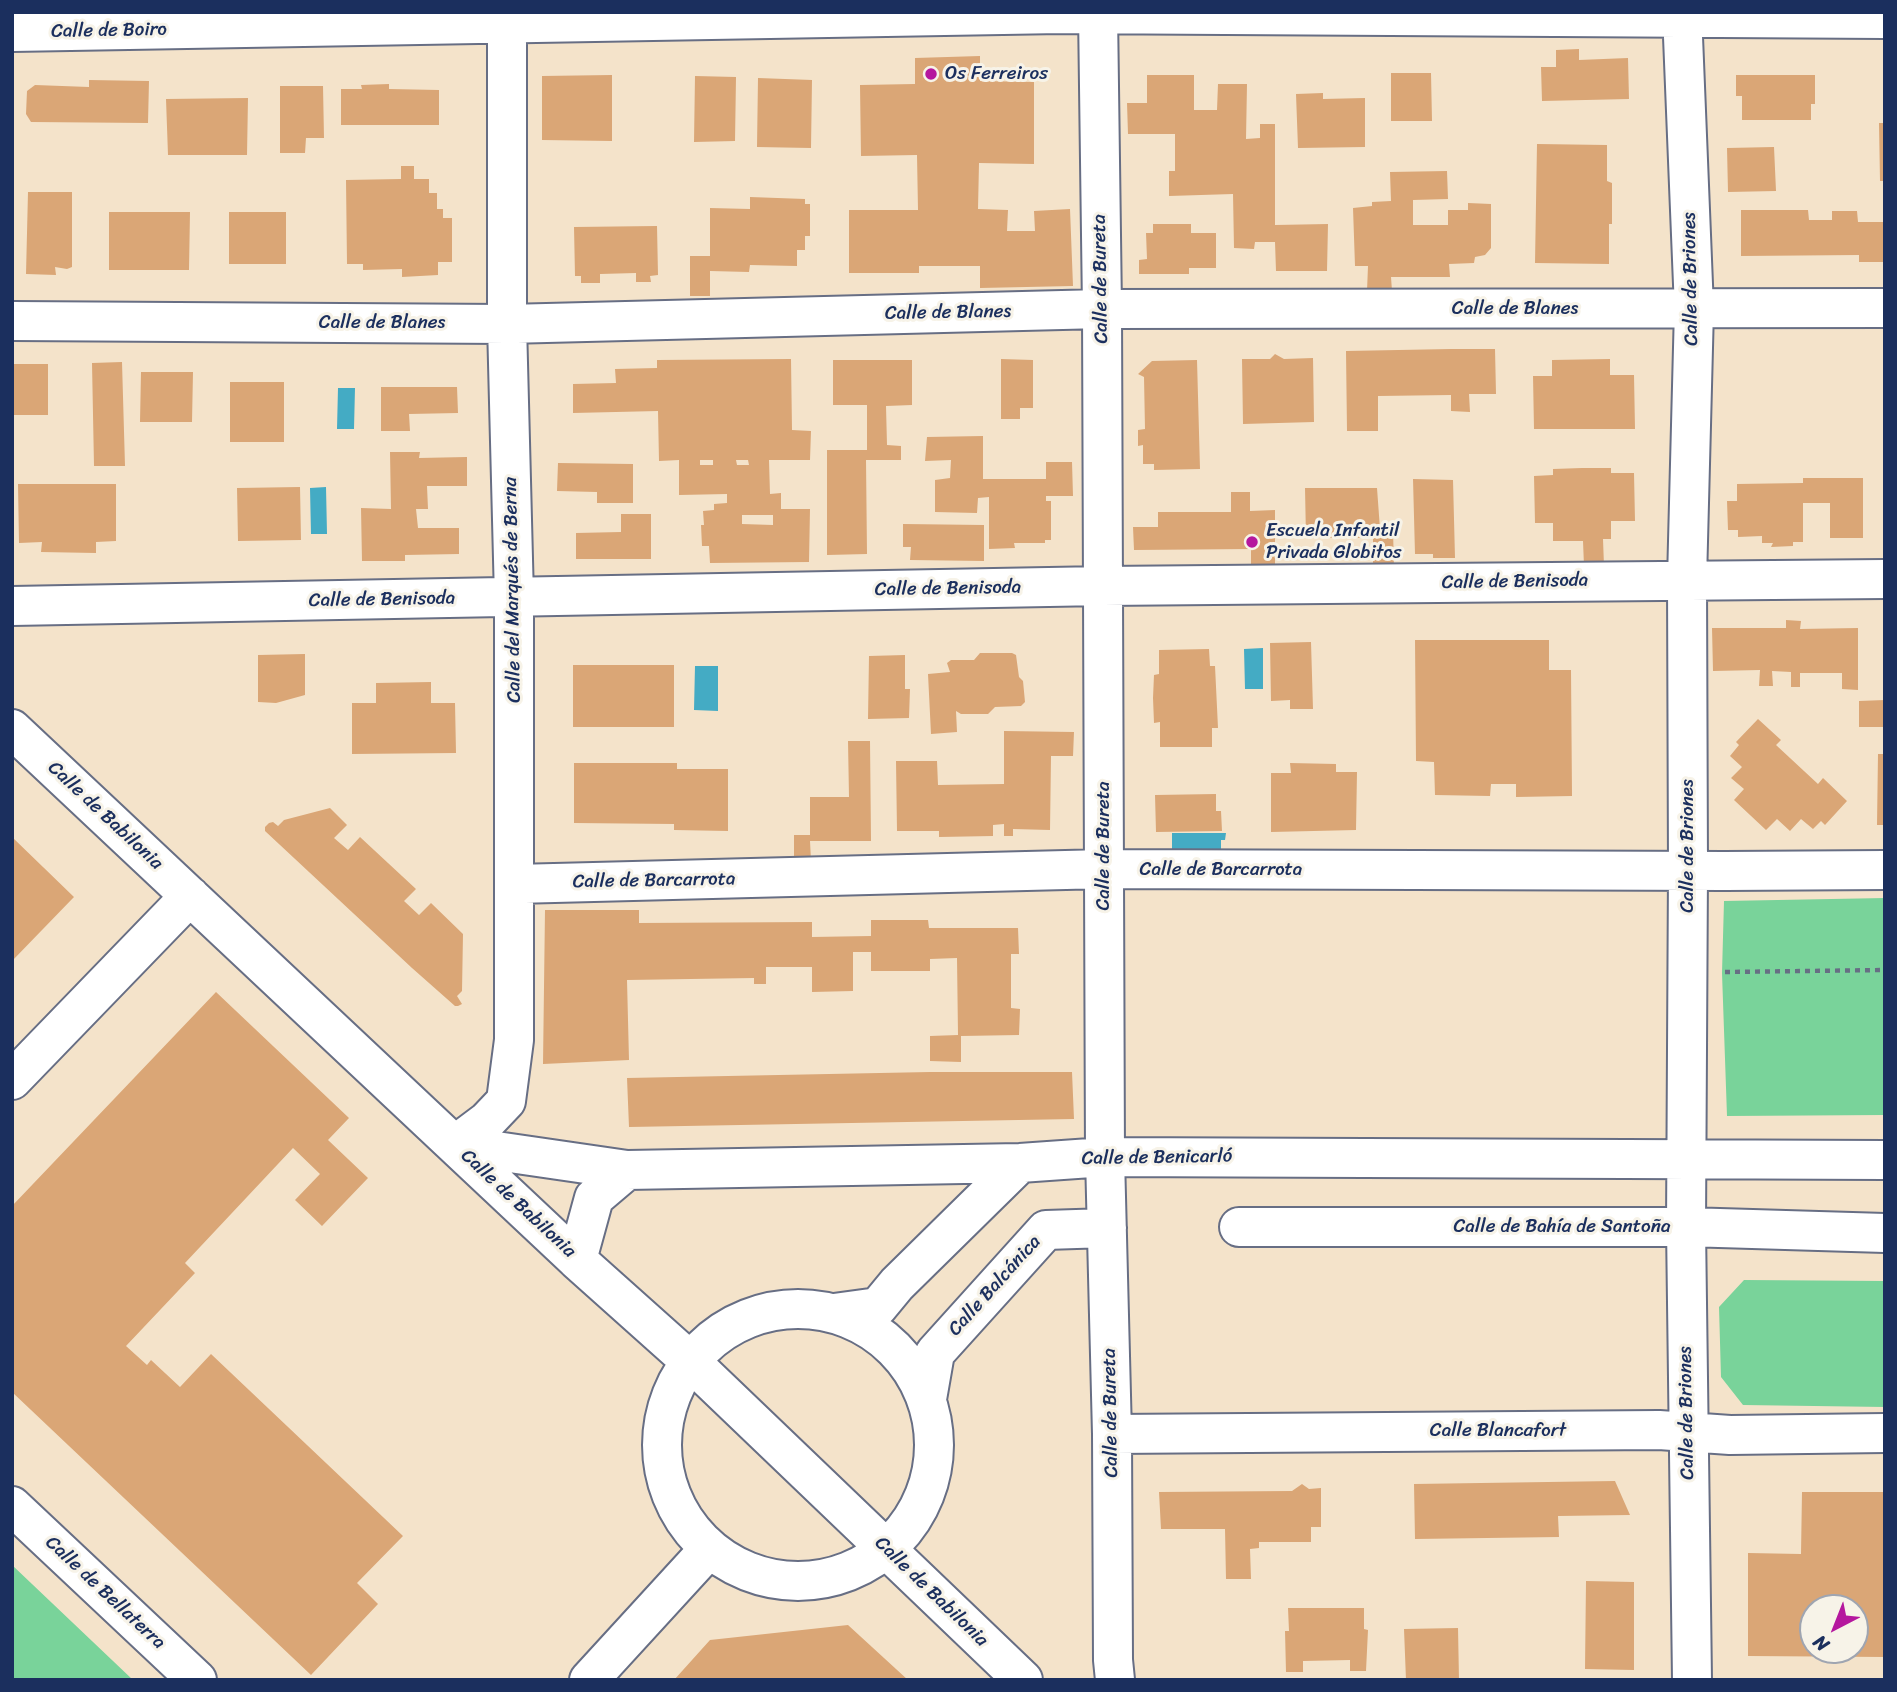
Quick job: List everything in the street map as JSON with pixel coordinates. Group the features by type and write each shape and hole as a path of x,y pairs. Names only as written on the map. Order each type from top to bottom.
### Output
{"street":[{"name":"Calle de Boiro","path":"12,32 507,18 1061,13 1682,15 1885,19"},
{"name":"Calle de Bureta","path":"1098,14 1102,309 1105,1157 1115,1680"},
{"name":"Calle de Briones","path":"1682,15 1694,309 1687,580 1686,1227 1692,1680"},
{"name":"Calle del Marqués de Berna","path":"455,1145 487,1121 506,1101 514,1040 514,598 507,324 507,18"},
{"name":"Calle de Blanes","path":"12,321 507,324 1102,309 1885,308"},
{"name":"Calle de Benisoda","path":"12,606 1103,586 1885,579"},
{"name":"Calle de Babilonia","path":"12,729 576,1259 690,1361 1023,1680"},
{"name":"Calle de Barcarrota","path":"515,884 1105,869 1885,870"},
{"path":"12,1080 190,896"},
{"name":"Calle de Benicarló","path":"455,1145 628,1170 1020,1163 1105,1157 1687,1159"},
{"path":"1687,1159 1885,1160"},
{"path":"834,1313 873,1331 906,1361 927,1399 935,1440 930,1480 914,1518 887,1549 846,1573 798,1582 751,1573 709,1549 682,1517 666,1479 661,1438 670,1397 690,1361 719,1333 754,1315 794,1308 834,1313 878,1307 897,1284 1020,1163"},
{"path":"576,1259 594,1198 628,1170"},
{"name":"Calle de Bahía de Santoña","path":"1238,1227 1686,1227 1885,1233"},
{"name":"Calle Balcánica","path":"927,1399 935,1353 1046,1230 1107,1228"},
{"name":"Calle Blancafort","path":"1112,1434 1660,1430 1688,1433 1885,1433"},
{"name":"Calle de Bellaterra","path":"12,1506 197,1680"},
{"path":"589,1680 709,1549"}],"path":[{"path":"1719,972 1885,970"}],"green space":[{"path":"1885,898 1885,1115 1727,1116 1722,973 1724,901"},
{"path":"1744,1280 1885,1281 1885,1407 1743,1405 1721,1377 1719,1307"},
{"path":"12,1565 133,1680 12,1680"}],"water":[{"path":"338,388 355,388 354,429 337,429"},
{"path":"326,487 327,534 311,534 310,488"},
{"path":"1263,648 1263,689 1245,689 1244,649"},
{"path":"695,666 718,666 718,711 694,710"},
{"path":"1172,833 1226,833 1225,840 1221,840 1221,851 1172,851"}],"building":[{"path":"1579,49 1579,60 1628,58 1629,99 1542,101 1541,67 1556,67 1556,50"},
{"path":"980,56 980,81 1034,82 1034,164 979,163 978,209 1008,210 1007,231 1035,231 1034,211 1070,209 1073,286 980,288 980,266 919,266 919,273 849,273 849,210 918,210 917,155 861,156 860,85 915,84 915,58"},
{"path":"1391,73 1431,73 1432,121 1391,121"},
{"path":"612,75 612,141 542,140 542,76"},
{"path":"1147,75 1194,75 1194,110 1217,110 1218,84 1247,84 1246,139 1260,138 1260,124 1275,124 1275,225 1328,224 1327,271 1276,271 1275,242 1255,242 1254,249 1234,248 1233,194 1169,196 1169,171 1175,171 1175,134 1128,134 1127,103 1147,103"},
{"path":"1736,75 1815,75 1815,104 1811,104 1811,120 1742,120 1742,96 1736,96"},
{"path":"695,76 736,77 735,141 694,142"},
{"path":"758,78 812,80 811,148 757,147"},
{"path":"89,80 149,81 148,123 31,122 26,114 27,91 35,85 89,87"},
{"path":"389,84 389,89 439,90 439,125 341,125 341,89 362,89 361,85"},
{"path":"280,86 323,86 324,138 306,138 305,153 280,153"},
{"path":"1323,93 1323,99 1365,98 1365,147 1298,148 1296,94"},
{"path":"248,98 247,155 168,155 166,99"},
{"path":"1879,123 1885,123 1885,181 1880,181"},
{"path":"1537,144 1607,145 1607,181 1612,183 1609,264 1535,263"},
{"path":"1774,147 1776,191 1728,192 1727,148"},
{"path":"401,166 414,166 414,179 429,179 429,193 437,193 437,209 443,209 443,218 452,218 452,262 438,262 438,275 402,277 402,269 363,270 363,264 347,264 346,180 401,179"},
{"path":"1447,171 1448,199 1413,200 1413,225 1448,225 1448,210 1468,210 1468,203 1491,204 1491,248 1485,255 1475,257 1474,263 1449,264 1450,277 1391,277 1392,291 1367,291 1368,266 1355,266 1353,208 1372,206 1372,202 1391,201 1390,172"},
{"path":"28,192 72,192 72,267 55,267 56,275 26,274"},
{"path":"750,197 805,199 805,204 810,204 810,236 805,236 805,250 797,250 797,266 750,265 749,272 710,271 710,296 690,296 690,256 710,256 710,208 750,209"},
{"path":"1741,210 1808,210 1809,220 1832,220 1832,211 1857,211 1858,222 1885,222 1885,262 1859,262 1859,255 1741,256"},
{"path":"109,212 190,212 189,270 109,270"},
{"path":"229,212 286,212 286,264 229,264"},
{"path":"1153,224 1191,224 1191,233 1216,233 1216,268 1189,268 1189,274 1139,274 1139,260 1147,259 1146,233 1153,233"},
{"path":"657,226 658,275 650,276 651,282 636,282 636,273 600,274 600,283 581,283 581,276 575,276 574,227"},
{"path":"1495,349 1496,394 1469,394 1470,412 1451,411 1451,395 1378,396 1378,431 1347,431 1346,351"},
{"path":"1275,354 1284,359 1313,358 1314,422 1243,424 1242,359 1270,359"},
{"path":"791,359 792,430 811,431 810,460 769,460 770,494 781,493 781,509 810,509 809,562 710,563 709,546 702,546 703,511 714,510 714,504 727,503 727,494 679,495 679,460 659,461 658,411 573,413 573,384 616,383 615,369 657,368 657,360","holes":["700,460 713,460 713,465 700,465","736,460 748,460 749,465 737,465","742,515 773,515 773,525 742,524"]},
{"path":"1001,359 1033,360 1033,408 1020,408 1020,419 1001,419"},
{"path":"1610,359 1610,375 1634,375 1635,429 1534,429 1533,376 1552,376 1552,360"},
{"path":"833,360 912,360 912,405 886,406 887,445 901,446 901,460 866,460 867,554 827,555 827,450 867,450 867,405 833,405"},
{"path":"1197,360 1200,469 1154,470 1154,464 1143,464 1143,445 1138,446 1138,430 1145,429 1144,377 1138,374 1152,361"},
{"path":"122,362 125,466 94,466 92,363"},
{"path":"12,364 48,364 48,415 12,415"},
{"path":"141,372 193,372 192,422 140,422"},
{"path":"230,382 284,382 284,442 230,442"},
{"path":"381,387 457,387 458,413 409,414 410,431 381,431"},
{"path":"983,436 983,479 1046,479 1046,462 1072,462 1073,496 1046,496 1046,501 1051,501 1051,540 1045,540 1045,543 1014,543 1015,548 989,549 989,497 978,498 977,513 935,512 935,480 950,478 951,460 925,461 927,437"},
{"path":"390,452 420,452 419,458 467,457 467,486 427,486 428,509 416,509 418,528 459,528 459,554 405,555 405,561 362,561 361,508 391,509"},
{"path":"558,463 633,464 633,503 597,503 597,492 557,491"},
{"path":"1611,468 1611,473 1634,473 1635,521 1611,521 1611,539 1603,539 1604,566 1584,566 1583,541 1553,541 1553,523 1535,523 1534,476 1553,475 1553,469"},
{"path":"1803,478 1863,478 1863,538 1830,538 1830,503 1803,503 1803,542 1793,542 1793,546 1771,547 1773,543 1762,543 1762,536 1738,537 1738,530 1728,530 1727,501 1737,501 1737,484 1803,483"},
{"path":"1413,479 1453,480 1455,558 1433,558 1433,554 1415,554"},
{"path":"18,484 116,484 116,541 96,542 96,553 41,552 42,542 19,543"},
{"path":"300,487 301,540 238,541 237,488"},
{"path":"1305,488 1377,488 1380,529 1393,529 1394,569 1373,568 1373,538 1306,538"},
{"path":"1231,492 1250,492 1250,511 1275,510 1275,572 1251,572 1251,549 1134,550 1133,527 1158,527 1158,512 1231,512"},
{"path":"621,514 651,514 651,559 576,559 576,533 621,532"},
{"path":"903,524 984,525 984,561 910,560 911,547 903,547"},
{"path":"1786,620 1801,621 1800,629 1858,628 1858,690 1842,689 1842,673 1800,673 1800,687 1791,687 1791,672 1772,671 1773,686 1759,686 1760,670 1713,671 1712,628 1786,628"},
{"path":"1415,640 1549,640 1549,670 1571,670 1572,796 1516,797 1516,784 1491,784 1490,796 1435,795 1434,762 1416,761"},
{"path":"1311,642 1313,709 1290,709 1290,700 1271,701 1270,643"},
{"path":"1209,649 1210,666 1215,666 1218,728 1212,728 1212,747 1160,747 1160,722 1154,723 1153,698 1154,675 1159,674 1159,650"},
{"path":"980,653 1016,655 1025,702 1021,706 995,707 988,714 961,714 956,711 957,732 931,734 928,674 950,672 947,663 951,660 974,660"},
{"path":"305,654 305,695 276,703 258,702 258,655"},
{"path":"905,655 905,689 910,689 909,718 868,719 869,656"},
{"path":"573,665 674,665 674,727 573,727"},
{"path":"431,682 431,703 455,703 456,753 352,754 352,703 376,703 376,683"},
{"path":"1885,700 1885,727 1859,727 1859,701"},
{"path":"1758,719 1781,740 1776,745 1818,784 1823,778 1847,801 1825,825 1821,821 1813,829 1801,819 1790,831 1777,819 1766,830 1734,800 1744,789 1731,778 1742,767 1730,756 1739,745 1736,742"},
{"path":"1004,731 1074,732 1073,756 1051,756 1050,830 1013,829 1013,836 1004,836 1004,824 993,825 993,836 939,837 939,831 897,831 896,761 937,761 938,785 1004,784"},
{"path":"848,741 870,741 871,841 810,841 811,861 794,861 794,835 810,835 810,797 849,797"},
{"path":"1878,754 1885,754 1885,825 1877,825"},
{"path":"574,763 677,763 677,769 728,769 728,831 674,830 674,824 574,823"},
{"path":"1290,763 1336,764 1336,772 1357,772 1356,830 1271,832 1271,773 1291,773"},
{"path":"1216,794 1216,811 1221,811 1222,831 1156,832 1155,795"},
{"path":"330,808 347,825 334,838 348,850 360,837 416,889 404,901 419,915 431,903 463,934 462,991 457,996 462,1004 455,1006 265,831 269,823 273,822 278,826 284,820"},
{"path":"12,837 74,897 12,961"},
{"path":"545,910 639,910 639,923 812,922 812,937 871,936 871,920 928,920 929,928 1018,928 1019,954 1011,954 1011,1008 1020,1009 1019,1035 961,1036 961,1062 930,1061 930,1036 958,1035 957,958 930,959 930,971 871,971 871,952 853,952 853,991 812,992 812,967 766,967 766,984 754,984 754,978 627,980 629,1060 543,1064"},
{"path":"216,992 349,1118 328,1140 368,1178 322,1226 295,1200 320,1174 293,1148 185,1263 195,1273 126,1346 147,1365 151,1360 180,1387 211,1354 403,1536 357,1583 378,1604 311,1675 12,1392 12,1206"},
{"path":"1072,1072 1074,1119 629,1127 627,1078"},
{"path":"1615,1481 1630,1515 1558,1516 1559,1537 1415,1539 1414,1484"},
{"path":"1302,1484 1309,1489 1321,1488 1321,1527 1311,1527 1311,1542 1259,1542 1259,1548 1250,1549 1251,1579 1226,1579 1225,1529 1161,1529 1159,1492 1292,1491"},
{"path":"1802,1492 1885,1492 1885,1657 1869,1657 1869,1594 1799,1594 1799,1656 1748,1656 1748,1553 1801,1554"},
{"path":"1586,1581 1634,1582 1634,1670 1585,1669"},
{"path":"1288,1608 1364,1608 1364,1629 1368,1630 1366,1671 1350,1671 1350,1660 1303,1661 1303,1672 1286,1672 1285,1631 1289,1631"},
{"path":"848,1625 908,1680 674,1680 710,1640"},
{"path":"1458,1628 1459,1680 1406,1680 1404,1629"}],"place":[{"name":"Os Ferreiros","path":"931,74"},
{"name":"Escuela Infantil Privada Globitos","path":"1252,542"}]}
